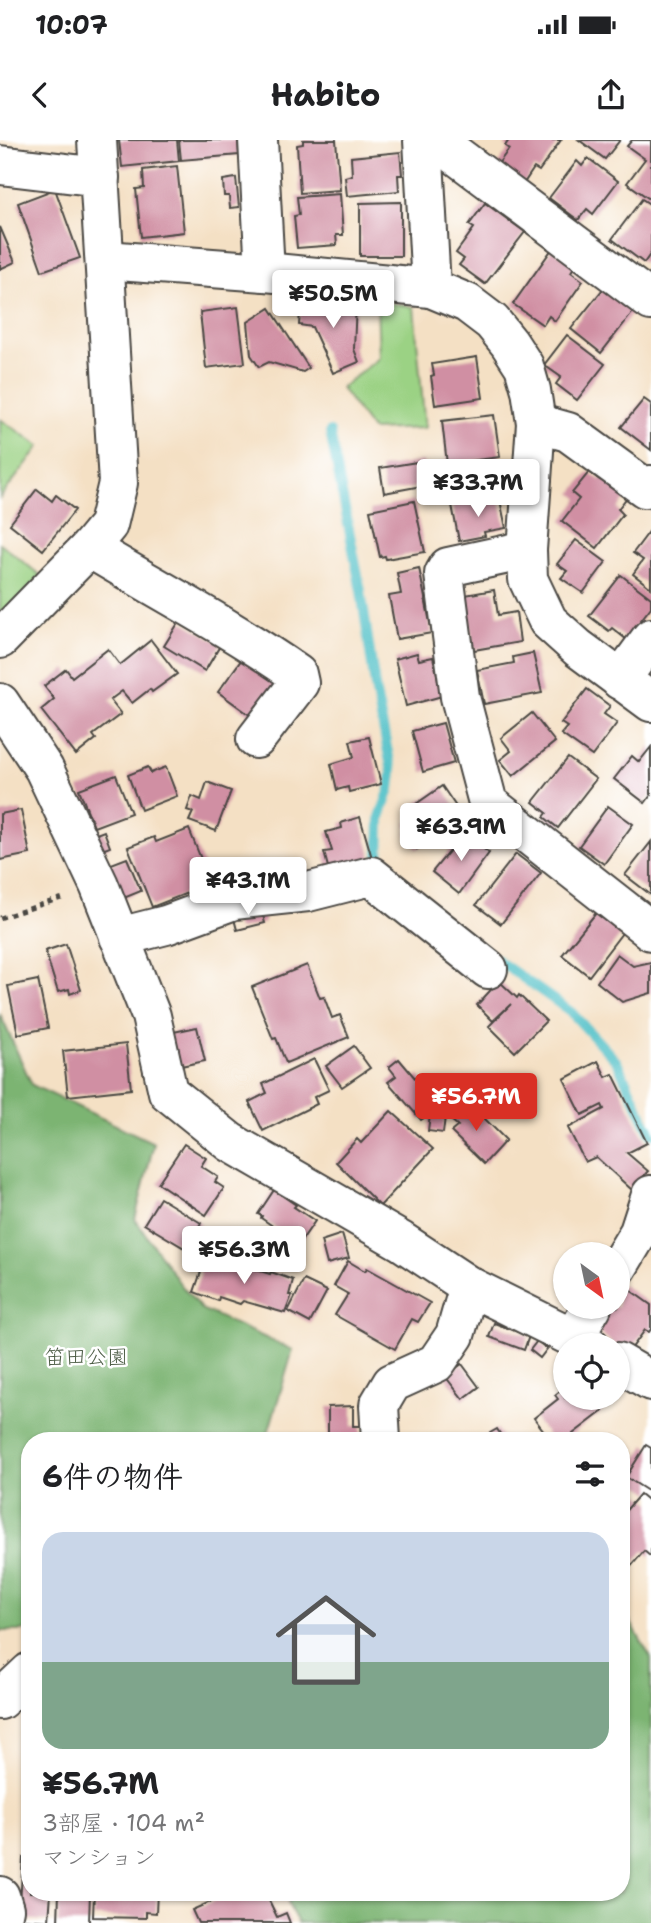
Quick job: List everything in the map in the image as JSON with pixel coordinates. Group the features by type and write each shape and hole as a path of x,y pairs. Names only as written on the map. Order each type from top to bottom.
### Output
{"street":[{"path":"258,140 265,272"},
{"path":"432,288 424,143 449,150 651,301"},
{"path":"0,165 99,158 118,483 107,525 89,548 0,639"},
{"path":"105,260 432,288 467,303 492,322 524,366 536,423 527,550 528,579 548,621 578,648 651,702"},
{"path":"536,423 568,432 645,488 651,485"},
{"path":"89,548 198,614 249,641 297,674 299,683 256,739"},
{"path":"527,550 448,567 443,574 460,697 488,803 651,930"},
{"path":"620,680 651,638"},
{"path":"0,703 44,769 99,886 151,1016 168,1092 230,1142 401,1241 469,1286 585,1330"},
{"path":"120,937 166,925 234,900 308,892 371,876 488,969"},
{"path":"630,1247 639,1232 651,1195"},
{"path":"381,1432 379,1405 392,1383 436,1363 455,1335 469,1286"},
{"path":"630,1369 651,1381"},
{"path":"0,1700 21,1680"},
{"path":"0,1896 5,1909 1,1923"}],"path":[{"path":"0,918 99,886"}],"green space":[{"path":"377,301 414,307 425,428 372,430 341,388 379,358"},
{"path":"0,419 40,446 0,498"},
{"path":"0,543 41,576 0,618"},
{"name":"笛田公園","path":"0,1014 32,1085 154,1143 135,1219 201,1309 293,1350 268,1432 21,1432 21,1631 0,1631"},
{"path":"630,1622 651,1658 651,1923 298,1923 288,1901 630,1901"}],"building":[{"path":"119,140 177,140 179,161 122,167"},
{"path":"179,140 238,140 239,155 181,160"},
{"path":"303,140 336,140 340,190 300,193 297,145 303,144"},
{"path":"509,140 561,140 539,171 534,168 524,183 498,164 509,149 505,146"},
{"path":"579,140 620,140 605,159"},
{"path":"632,140 651,140 651,200 627,183 645,159 627,146"},
{"path":"400,152 402,175 398,175 399,191 347,196 345,177 352,175 351,157"},
{"path":"588,158 618,181 593,214 587,209 578,220 549,198 577,161 582,166"},
{"path":"177,166 184,232 141,237 136,189 144,188 143,170"},
{"path":"236,178 239,207 230,208 229,196 224,196 223,180"},
{"path":"55,189 80,258 42,271 18,203"},
{"path":"340,194 343,235 336,235 337,245 297,248 294,216 299,215 297,197"},
{"path":"642,199 651,205 651,253 644,263 612,239"},
{"path":"401,202 401,256 360,256 360,203"},
{"path":"485,203 525,232 485,284 459,265 464,259 456,253 474,228 469,225"},
{"path":"0,227 15,262 0,269"},
{"path":"552,249 575,265 571,272 583,281 555,321 549,316 543,325 513,304"},
{"path":"603,289 633,312 601,353 571,329"},
{"path":"301,300 356,303 354,349 359,362 333,373 312,327 299,325"},
{"path":"238,307 245,363 206,368 200,312"},
{"path":"270,308 309,368 303,372 269,362 259,367 251,355 248,322"},
{"path":"567,335 605,364 577,400 556,384 561,377 544,365"},
{"path":"477,357 483,398 435,405 432,364"},
{"path":"644,399 651,404 651,450 621,427"},
{"path":"494,415 500,457 447,464 442,421"},
{"path":"423,461 427,485 384,493 380,468"},
{"path":"589,472 600,480 602,477 628,496 618,509 623,514 597,548 562,521 579,499 572,493"},
{"path":"37,489 52,501 56,495 75,510 43,550 10,524"},
{"path":"500,500 506,528 484,532 485,536 459,541 452,505"},
{"path":"414,501 425,552 386,559 385,556 380,557 370,510"},
{"path":"651,529 651,588 633,574 643,560 633,553"},
{"path":"576,540 606,562 583,593 561,578 567,571 557,564"},
{"path":"419,568 432,633 397,639 389,596 401,594 397,573"},
{"path":"621,575 651,598 651,607 626,639 612,628 609,631 589,616"},
{"path":"494,590 498,615 516,612 520,642 474,650 465,595"},
{"path":"180,620 221,644 205,671 164,646"},
{"path":"151,640 177,674 132,703 122,691 110,700 121,714 93,735 96,739 76,755 41,710 54,699 44,686 66,669 72,677 108,649 120,665"},
{"path":"417,653 419,660 433,657 442,696 406,706 395,659"},
{"path":"533,653 542,693 484,704 477,670 514,663 513,657"},
{"path":"242,659 278,685 254,718 218,692"},
{"path":"587,689 610,706 604,714 617,723 592,756 561,734 567,727 561,723"},
{"path":"532,713 555,742 513,776 500,760 511,751 501,738"},
{"path":"443,723 454,763 423,772 412,731"},
{"path":"369,737 381,784 349,792 348,787 337,790 331,764 354,757 350,741"},
{"path":"651,747 651,795 645,803 614,779 632,756 639,762"},
{"path":"568,758 596,779 558,828 544,817 547,813 533,802"},
{"path":"148,767 151,773 166,767 177,796 141,810 128,775"},
{"path":"116,775 131,813 94,827 79,789"},
{"path":"207,782 231,791 216,831 189,821 193,812 187,810 192,796 201,800"},
{"path":"442,786 463,817 417,849 406,832 410,829 406,824 421,813 416,804"},
{"path":"608,806 633,824 604,864 579,846"},
{"path":"21,810 30,854 0,860 0,814"},
{"path":"360,817 374,865 329,871 324,852 332,851 326,832 342,828 341,823"},
{"path":"189,829 207,874 191,880 195,890 152,907 128,847 154,837 156,842"},
{"path":"104,831 110,847 97,852 91,836"},
{"path":"464,833 489,853 459,894 432,872"},
{"path":"651,842 651,895 625,875"},
{"path":"516,854 541,873 501,924 476,905"},
{"path":"127,858 141,891 119,900 106,866"},
{"path":"260,904 265,923 237,930 232,911"},
{"path":"596,913 622,933 589,976 562,955"},
{"path":"66,944 81,990 70,994 69,989 58,992 45,951"},
{"path":"617,954 633,966 651,962 651,993 622,1002 597,982"},
{"path":"307,965 320,998 324,997 332,1018 340,1015 349,1037 286,1063 252,987"},
{"path":"38,980 48,1028 18,1034 8,986"},
{"path":"499,981 517,998 519,995 546,1021 515,1052 489,1026 511,1004 493,1021 477,1005"},
{"path":"197,1027 205,1061 176,1067 169,1033"},
{"path":"126,1044 131,1089 68,1096 63,1051"},
{"path":"354,1046 370,1068 342,1087 326,1066"},
{"path":"314,1059 329,1090 314,1097 317,1104 263,1131 249,1102 267,1093 263,1084"},
{"path":"399,1059 415,1078 418,1075 432,1092 437,1089 446,1099 438,1107 446,1109 443,1133 428,1131 430,1114 421,1120 388,1082 396,1076 389,1067"},
{"path":"598,1061 606,1077 613,1074 647,1143 627,1153 648,1171 632,1190 596,1157 585,1162 568,1128 604,1109 602,1105 582,1115 564,1079"},
{"path":"467,1101 506,1140 484,1164 451,1132 458,1126 450,1119"},
{"path":"391,1111 433,1149 380,1206 336,1162 357,1139 361,1143"},
{"path":"184,1144 206,1158 201,1166 218,1177 215,1182 224,1188 206,1215 158,1183"},
{"path":"274,1190 315,1221 299,1244 258,1214"},
{"path":"160,1198 201,1223 186,1249 144,1224"},
{"path":"342,1234 349,1258 327,1264 321,1241"},
{"path":"202,1259 224,1267 225,1263 247,1271 247,1267 270,1274 271,1272 293,1280 289,1295 292,1295 285,1313 243,1301 240,1304 219,1297 218,1301 194,1292"},
{"path":"348,1261 365,1271 367,1268 430,1303 418,1322 412,1319 395,1349 335,1315 348,1294 334,1286"},
{"path":"304,1280 327,1291 310,1323 288,1311"},
{"path":"630,1290 651,1305 651,1329 649,1332 645,1330 630,1350 630,1333 599,1333 592,1328 598,1320 630,1320"},
{"path":"494,1323 529,1336 524,1350 489,1337"},
{"path":"537,1341 547,1349 540,1358 530,1350"},
{"path":"462,1364 479,1387 463,1399 445,1376"},
{"path":"553,1403 553,1410 603,1411 575,1432 545,1432 534,1418"},
{"path":"353,1406 353,1426 361,1426 361,1432 328,1432 328,1407"},
{"path":"646,1445 651,1448 651,1493 630,1480 630,1471"},
{"path":"640,1494 651,1503 651,1555 644,1551 630,1567 630,1506"},
{"path":"21,1888 21,1901 50,1901 49,1921 19,1919"},
{"path":"59,1901 90,1901 89,1923 58,1923"},
{"path":"94,1901 157,1901 156,1913 146,1912 146,1918 93,1917"},
{"path":"212,1901 269,1901 277,1917 286,1913 290,1923 198,1923 192,1910"}],"waterway":[{"path":"330,432 392,772 390,789 380,817 379,866 383,869"},
{"path":"496,959 571,1012 617,1062 651,1134"}]}
